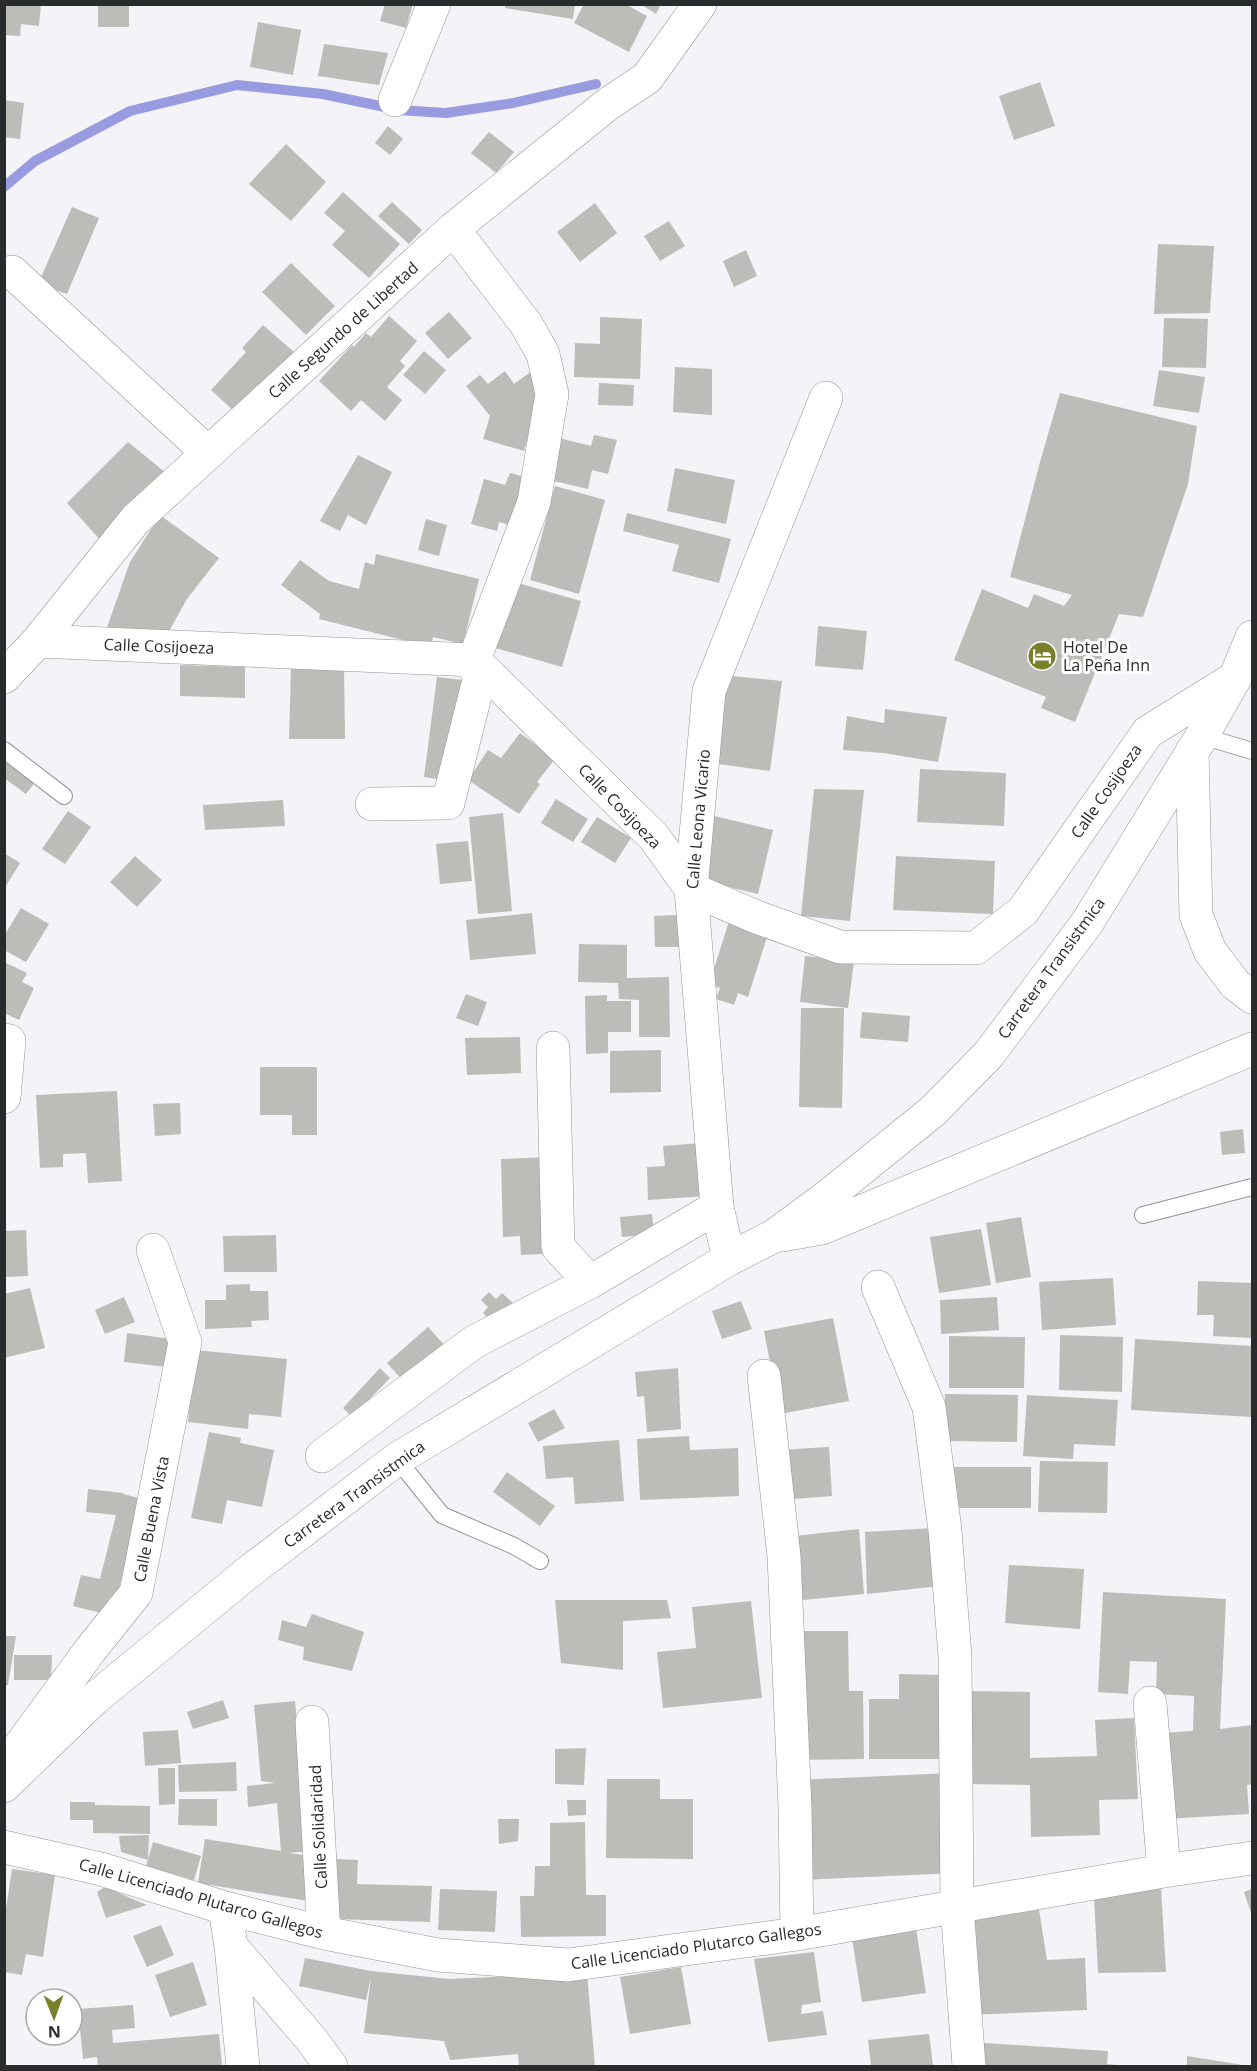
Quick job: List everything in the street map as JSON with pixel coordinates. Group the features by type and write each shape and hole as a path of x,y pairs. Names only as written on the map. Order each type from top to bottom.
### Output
{"street":[{"path":"395,100 434,4"},
{"name":"Calle Segundo de Libertad","path":"4,677 38,641 135,520 453,229 608,104 647,78 700,4"},
{"path":"372,804 448,803 479,680 474,660 534,502 552,394 543,354 526,324 453,229"},
{"path":"12,272 208,453"},
{"name":"Calle Leona Vicario","path":"729,1259 717,1207 692,889 709,692 826,398"},
{"name":"Carretera Transistmica","path":"13,1764 246,1574 397,1459 729,1259 774,1236 933,1111 989,1054 1087,923 1197,744 1235,678 1252,637"},
{"name":"Calle Cosijoeza","path":"38,641 474,660 654,837 692,889 759,918 840,948 976,948 1023,910 1148,732 1235,678"},
{"path":"1197,744 1196,915 1210,951 1235,984 1252,997"},
{"path":"4,1040 9,1041 4,1097"},
{"path":"553,1048 558,1247 590,1282"},
{"name":"Carretera Transistmica","path":"774,1236 822,1228 1252,1049"},
{"path":"322,1456 474,1342 590,1282 717,1207"},
{"name":"Calle Buena Vista","path":"13,1764 91,1649 136,1593 186,1342 153,1250"},
{"path":"878,1287 929,1407 945,1530 955,1656 957,1906 969,2067"},
{"path":"764,1376 784,1556 795,1807 797,1934"},
{"path":"1150,1703 1164,1871"},
{"name":"Calle Solidaridad","path":"312,1722 324,1933"},
{"name":"Calle Licenciado Plutarco Gallegos","path":"4,1847 101,1869 225,1908 324,1933 438,1955 568,1965 797,1934 1252,1858"},
{"path":"225,1908 243,2067"},
{"path":"231,1946 311,2039 331,2067"}],"lane":[{"path":"1197,744 1252,750"},
{"path":"4,750 64,796"},
{"path":"1143,1215 1252,1187"},
{"path":"397,1459 442,1515 514,1546 540,1561"}],"building":[{"path":"4,4 41,4 39,26 21,24 20,36 4,35"},
{"path":"98,4 129,4 129,27 98,27"},
{"path":"385,4 413,4 406,28 380,21"},
{"path":"506,4 575,4 573,19 505,8"},
{"path":"584,4 625,4 647,16 629,52 574,23"},
{"path":"640,4 661,4 656,14"},
{"path":"258,22 301,30 293,75 250,67"},
{"path":"324,44 388,53 379,85 318,76"},
{"path":"1040,82 1055,126 1014,140 999,96"},
{"path":"4,100 24,103 20,139 4,137"},
{"path":"388,126 403,139 390,155 375,143"},
{"path":"489,132 514,152 496,173 471,153"},
{"path":"286,144 326,182 291,221 249,184"},
{"path":"343,192 400,244 369,278 332,245 345,231 324,213"},
{"path":"392,202 422,230 409,244 378,216"},
{"path":"595,203 617,233 580,262 557,232"},
{"path":"72,207 99,218 67,294 38,284"},
{"path":"669,221 685,246 660,261 644,236"},
{"path":"1158,244 1214,246 1210,313 1154,314"},
{"path":"746,250 757,276 734,287 723,261"},
{"path":"291,263 335,306 306,335 262,292"},
{"path":"449,312 472,338 448,359 425,333"},
{"path":"389,316 417,341 400,361 405,366 387,387 402,400 385,421 361,400 351,411 319,381 352,345 354,347 366,333 371,337"},
{"path":"600,317 642,319 640,379 574,377 575,343 600,344"},
{"path":"1164,318 1208,319 1206,368 1162,367"},
{"path":"263,325 301,358 237,414 211,390 246,352 242,348"},
{"path":"424,351 446,370 425,394 403,375"},
{"path":"675,367 712,369 712,415 673,412"},
{"path":"1159,370 1205,377 1199,413 1153,406"},
{"path":"505,371 514,384 532,371 540,397 524,451 483,439 490,416 466,386 480,375 488,384"},
{"path":"599,383 634,385 633,406 598,405"},
{"path":"1060,393 1197,426 1188,484 1143,617 1119,614 1075,722 1041,708 1046,697 954,660 982,589 1028,608 1034,594 1064,606 1072,595 1010,577"},
{"path":"594,435 617,440 608,474 592,470 588,489 545,479 555,437 591,446"},
{"path":"128,442 166,473 101,541 67,503"},
{"path":"358,455 392,472 366,525 348,515 340,531 320,521"},
{"path":"675,468 735,480 726,524 667,511"},
{"path":"510,473 525,477 518,528 499,522 497,531 471,524 484,479 505,485"},
{"path":"555,486 605,500 579,594 530,580"},
{"path":"627,513 731,539 719,583 672,571 679,545 623,531"},
{"path":"160,515 219,558 187,599 163,642 105,633 130,562"},
{"path":"426,519 447,525 439,556 418,550"},
{"path":"376,554 479,579 463,644 433,637 431,647 319,619 320,614 281,585 300,560 329,581 359,589 365,562 374,565"},
{"path":"511,581 581,601 562,667 492,647"},
{"path":"818,626 867,631 863,670 815,666"},
{"path":"180,665 245,667 245,698 180,696"},
{"path":"291,667 344,667 345,739 289,739"},
{"path":"722,675 782,681 770,771 711,763"},
{"path":"437,677 463,680 450,781 424,777"},
{"path":"885,709 947,717 938,762 883,753 843,750 847,716 884,723"},
{"path":"520,733 555,759 537,782 540,784 519,814 468,780 488,750 501,758"},
{"path":"7,762 35,782 26,794 4,778 4,765"},
{"path":"920,769 1006,773 1004,826 917,822"},
{"path":"814,789 864,790 850,921 801,916"},
{"path":"556,799 588,819 573,842 541,823"},
{"path":"283,800 285,826 205,830 203,805"},
{"path":"68,811 91,827 65,864 42,849"},
{"path":"503,813 512,911 478,914 469,817"},
{"path":"714,816 773,830 758,894 699,880"},
{"path":"597,817 631,838 615,863 581,842"},
{"path":"468,841 472,881 440,884 436,844"},
{"path":"4,853 20,863 6,886 4,885"},
{"path":"135,856 162,880 137,907 110,882"},
{"path":"896,856 995,861 993,914 893,910"},
{"path":"21,908 49,924 26,962 4,950 4,936"},
{"path":"532,913 536,954 470,960 466,920"},
{"path":"678,915 679,947 655,947 654,916"},
{"path":"729,921 768,934 748,997 738,993 734,1005 716,999 720,988 709,985"},
{"path":"579,944 627,945 627,978 669,977 670,1037 639,1037 639,1000 619,999 618,983 578,982"},
{"path":"805,956 854,961 848,1008 800,1002"},
{"path":"4,962 27,973 22,982 34,988 19,1020 4,1013"},
{"path":"466,994 487,1002 478,1026 456,1018"},
{"path":"607,995 607,1001 631,1001 631,1032 608,1032 608,1053 586,1054 585,996"},
{"path":"801,1008 844,1008 842,1108 799,1107"},
{"path":"862,1012 910,1016 908,1042 860,1038"},
{"path":"520,1037 521,1073 467,1075 465,1038"},
{"path":"661,1050 661,1092 610,1093 610,1051"},
{"path":"260,1067 317,1067 317,1135 292,1135 292,1115 260,1115"},
{"path":"117,1091 122,1181 88,1183 86,1153 63,1154 63,1167 40,1168 36,1095"},
{"path":"180,1103 181,1134 155,1136 153,1104"},
{"path":"1243,1129 1245,1153 1222,1155 1220,1132"},
{"path":"700,1143 707,1196 648,1200 647,1167 665,1166 663,1146"},
{"path":"549,1157 542,1235 543,1254 521,1255 520,1236 503,1237 501,1159"},
{"path":"652,1214 654,1234 622,1237 620,1217"},
{"path":"1021,1217 1031,1277 996,1283 986,1223"},
{"path":"981,1229 991,1285 939,1293 930,1237"},
{"path":"26,1230 28,1276 4,1277 4,1231"},
{"path":"276,1235 277,1272 224,1272 223,1236"},
{"path":"1113,1278 1116,1325 1042,1330 1039,1282"},
{"path":"1198,1281 1252,1283 1252,1338 1213,1336 1214,1315 1197,1315"},
{"path":"250,1284 250,1291 268,1291 269,1320 251,1321 252,1327 205,1329 205,1300 226,1300 226,1285"},
{"path":"30,1288 45,1348 4,1358 4,1294"},
{"path":"489,1292 496,1299 502,1293 514,1304 494,1324 483,1313 488,1307 481,1300"},
{"path":"124,1297 135,1322 105,1334 95,1310"},
{"path":"997,1297 999,1330 941,1334 940,1300"},
{"path":"741,1301 752,1329 722,1339 712,1311"},
{"path":"833,1318 849,1401 780,1414 764,1331"},
{"path":"428,1327 446,1347 405,1383 387,1363"},
{"path":"127,1333 179,1340 175,1368 124,1362"},
{"path":"1060,1335 1123,1337 1122,1392 1059,1390"},
{"path":"949,1336 1025,1337 1024,1388 949,1388"},
{"path":"1135,1339 1252,1346 1252,1417 1131,1410"},
{"path":"195,1350 287,1359 281,1417 249,1414 248,1429 188,1422"},
{"path":"380,1368 390,1378 352,1417 343,1408"},
{"path":"678,1368 681,1429 647,1432 644,1396 637,1397 635,1372"},
{"path":"945,1394 1018,1395 1017,1442 944,1441"},
{"path":"1027,1395 1118,1400 1115,1446 1074,1444 1073,1459 1023,1456"},
{"path":"554,1409 565,1428 538,1442 528,1423"},
{"path":"209,1432 241,1438 240,1443 274,1450 262,1507 227,1500 222,1524 191,1518"},
{"path":"689,1436 690,1450 738,1448 739,1496 640,1500 637,1439"},
{"path":"619,1440 624,1501 575,1504 573,1477 546,1479 543,1446"},
{"path":"829,1447 832,1496 780,1500 777,1450"},
{"path":"1040,1461 1108,1462 1107,1513 1038,1512"},
{"path":"948,1467 1031,1467 1031,1508 948,1508"},
{"path":"507,1472 555,1506 540,1526 493,1492"},
{"path":"88,1489 123,1493 142,1499 116,1600 109,1598 105,1614 73,1606 81,1575 100,1579 116,1515 86,1512"},
{"path":"934,1528 940,1586 867,1594 865,1532"},
{"path":"859,1529 864,1594 793,1601 785,1537"},
{"path":"1009,1565 1084,1569 1080,1629 1005,1623"},
{"path":"1103,1592 1226,1599 1220,1729 1252,1725 1252,1784 1247,1785 1249,1814 1166,1819 1160,1733 1193,1731 1194,1696 1156,1694 1157,1662 1130,1661 1128,1694 1098,1692"},
{"path":"555,1600 667,1600 671,1618 623,1621 623,1670 561,1663"},
{"path":"751,1601 762,1698 663,1708 657,1652 696,1648 692,1607"},
{"path":"312,1614 364,1632 352,1671 303,1660 304,1647 278,1640 282,1620 306,1627"},
{"path":"793,1631 848,1631 849,1691 863,1691 864,1759 795,1760"},
{"path":"4,1636 16,1636 8,1685 4,1685"},
{"path":"14,1655 52,1655 51,1680 14,1680"},
{"path":"899,1674 943,1675 943,1759 869,1759 869,1699 899,1699"},
{"path":"961,1691 1030,1692 1030,1758 1097,1756 1095,1720 1134,1718 1138,1799 1099,1800 1100,1835 1031,1837 1030,1785 961,1784"},
{"path":"223,1700 229,1718 193,1729 187,1712"},
{"path":"295,1701 309,1851 289,1853 315,1857 308,1901 198,1883 205,1839 281,1851 277,1803 248,1807 247,1786 275,1783 261,1781 254,1705"},
{"path":"178,1730 181,1763 145,1766 143,1732"},
{"path":"586,1748 584,1785 555,1784 555,1749"},
{"path":"236,1762 237,1791 179,1792 178,1765"},
{"path":"158,1768 175,1768 175,1804 159,1805"},
{"path":"951,1773 955,1873 801,1880 796,1780"},
{"path":"607,1779 660,1779 660,1799 693,1799 693,1859 606,1858"},
{"path":"179,1799 217,1799 217,1826 178,1825"},
{"path":"567,1800 586,1800 586,1815 568,1816"},
{"path":"70,1802 150,1806 150,1834 93,1833 93,1820 70,1820"},
{"path":"498,1819 519,1819 518,1841 499,1844"},
{"path":"585,1822 586,1895 606,1895 606,1936 521,1937 520,1896 534,1896 535,1866 550,1866 550,1823"},
{"path":"149,1835 148,1860 121,1852 119,1836"},
{"path":"153,1842 201,1856 194,1880 146,1866"},
{"path":"336,1859 358,1860 357,1884 432,1886 430,1922 334,1919"},
{"path":"12,1869 55,1875 43,1957 26,1954 22,1975 4,1972 4,1922"},
{"path":"105,1887 147,1905 106,1918 97,1892"},
{"path":"1161,1887 1166,1972 1098,1973 1094,1897"},
{"path":"440,1889 497,1891 495,1932 438,1930"},
{"path":"1252,1889 1252,1916 1244,1892"},
{"path":"1039,1910 1047,1960 1085,1958 1087,2010 967,2015 965,1920"},
{"path":"161,1925 174,1955 147,1967 133,1936"},
{"path":"916,1928 926,1993 862,2002 852,1938"},
{"path":"814,1952 821,2002 802,2005 801,2014 823,2011 827,2035 768,2042 754,1959"},
{"path":"305,1958 371,1971 449,1979 587,1973 595,2066 519,2066 518,2054 450,2060 444,2041 364,2033 371,1977 366,2000 299,1986"},
{"path":"193,1962 207,2005 170,2017 155,1975"},
{"path":"681,1967 691,2024 630,2034 620,1977"},
{"path":"133,2005 135,2028 112,2030 113,2043 219,2034 222,2066 98,2066 97,2057 83,2059 84,2009"},
{"path":"929,2034 933,2066 871,2066 868,2040"},
{"path":"968,2042 1108,2051 1107,2064 1117,2066 970,2066"},
{"path":"1187,2056 1243,2065 1243,2066 1187,2066"}],"waterway":[{"path":"4,187 35,161 130,111 237,85 323,94 399,110 446,113 513,103 596,84"}],"place":[{"name":"Hotel De La Peña Inn","path":"1042,656"}]}
